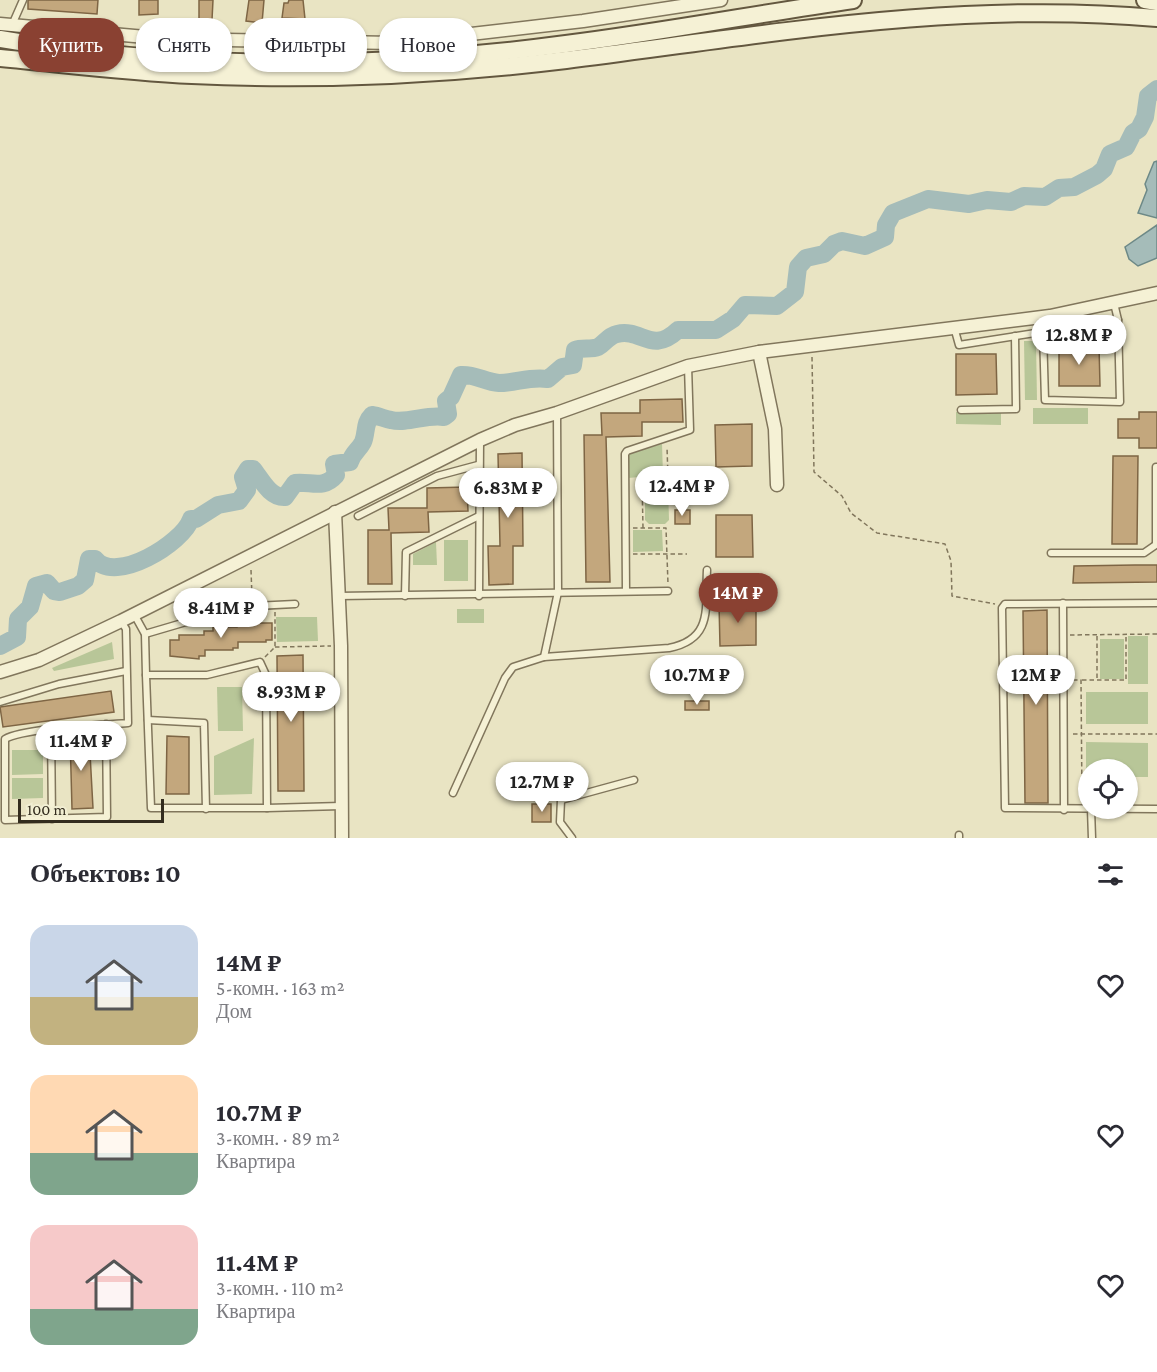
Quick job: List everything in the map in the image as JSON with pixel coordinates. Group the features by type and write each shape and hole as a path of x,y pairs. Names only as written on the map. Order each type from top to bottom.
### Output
{"main road":[{"path":"0,39 121,54 210,60 324,62 430,58 565,45 853,0"},
{"path":"1146,0 1157,2"},
{"path":"0,58 192,75 332,77 425,74 567,60 891,9 982,2 1082,6 1157,18"}],"street":[{"path":"6,25 168,39 393,43 583,21 669,4 721,0"},
{"path":"0,672 39,660 122,621 480,440 515,425 557,413 688,366 759,352 1050,316 1157,293"},
{"path":"759,352 775,429 777,485"},
{"path":"335,512 341,646 342,838"}],"lane":[{"path":"6,25 23,0"},
{"path":"1043,332 1045,400 1120,402 1118,320 1114,303"},
{"path":"954,327 958,345 1118,320"},
{"path":"961,410 1016,409 1016,336"},
{"path":"626,591 625,454 627,451 690,430 688,366"},
{"path":"544,657 558,592 557,413"},
{"path":"479,596 478,465 480,440"},
{"path":"358,516 437,476 478,465"},
{"path":"1051,553 1144,553 1157,544 1156,467"},
{"path":"405,596 406,552 479,516"},
{"path":"453,793 505,678 513,667 544,657 669,648 681,645 694,638 704,628 706,570"},
{"path":"337,596 479,596 558,592 668,591"},
{"path":"1063,603 1064,810"},
{"path":"1078,810 1010,809 1004,804 1003,605 1157,603"},
{"path":"145,634 237,607 295,604"},
{"path":"134,614 145,634 151,808 343,806"},
{"path":"106,724 109,813 103,818 3,820 5,739 51,729 106,724 128,723 126,628 122,621"},
{"path":"146,675 207,675 260,662 266,675 267,808"},
{"path":"0,702 59,684 126,673"},
{"path":"148,720 204,723 206,809"},
{"path":"51,729 52,819"},
{"path":"572,838 560,822 561,800 634,780"},
{"path":"1138,809 1157,809"},
{"path":"1091,819 1092,838"}],"path":[{"path":"812,353 814,472 842,496 851,513 877,533 945,544 951,561 952,596 1003,605"},
{"path":"643,528 642,481 646,477 668,477 667,438"},
{"path":"626,508 643,508"},
{"path":"626,528 666,528 668,591"},
{"path":"626,554 687,554"},
{"path":"251,570 252,591"},
{"path":"275,604 275,647"},
{"path":"1064,680 1126,680 1126,634"},
{"path":"1063,635 1157,634"},
{"path":"1097,635 1098,680"},
{"path":"260,662 275,647 341,646"},
{"path":"1081,680 1081,759"},
{"path":"1064,733 1157,734"}],"green space":[{"path":"1024,341 1036,341 1037,400 1025,400"},
{"path":"1033,408 1088,408 1088,424 1033,424"},
{"path":"956,412 1001,413 1001,425 956,424"},
{"path":"662,444 663,475 628,478 628,454"},
{"path":"649,481 664,481 668,485 669,520 665,524 649,524 645,520 645,486"},
{"path":"633,530 662,530 663,551 633,552"},
{"path":"444,540 468,540 468,581 444,581"},
{"path":"436,542 437,565 413,565 413,554"},
{"path":"457,609 484,609 484,623 457,623"},
{"path":"276,617 317,617 318,641 277,642"},
{"path":"1128,636 1148,636 1148,684 1128,684"},
{"path":"1100,639 1124,639 1124,679 1100,679"},
{"path":"112,642 114,659 54,671 52,668"},
{"path":"217,687 242,687 243,731 218,731"},
{"path":"1086,692 1148,692 1148,724 1086,724"},
{"path":"254,738 252,794 214,795 214,756"},
{"path":"1086,742 1148,743 1148,777 1138,777 1138,759 1086,759"},
{"path":"12,750 43,750 43,774 12,775"},
{"path":"12,778 43,778 43,798 12,799"}],"water":[{"path":"1157,161 1157,218 1138,213 1147,190 1145,184 1154,162"},
{"path":"1157,225 1157,258 1138,266 1129,259 1125,247"}],"building":[{"path":"28,0 98,0 97,14 28,9"},
{"path":"139,0 158,0 158,14 139,15"},
{"path":"199,0 213,0 212,18 199,18"},
{"path":"249,0 264,0 262,18 246,18"},
{"path":"289,0 303,0 305,18 282,18 284,3 288,3"},
{"path":"1059,346 1099,346 1100,386 1059,386"},
{"path":"956,354 996,354 997,394 956,395"},
{"path":"682,399 683,422 642,422 642,436 606,437 610,582 586,582 584,435 602,435 601,413 640,413 640,400"},
{"path":"1139,412 1157,412 1157,448 1139,448 1139,438 1118,438 1118,419 1139,419"},
{"path":"752,424 752,466 716,467 715,425"},
{"path":"522,453 523,546 513,546 513,584 489,585 488,546 500,546 498,454"},
{"path":"1113,456 1138,456 1137,544 1112,544"},
{"path":"467,487 468,511 428,512 429,532 391,533 392,584 368,584 368,530 389,530 388,508 427,508 427,488"},
{"path":"675,510 690,510 690,524 675,524"},
{"path":"716,515 752,515 753,557 716,557"},
{"path":"1157,565 1157,582 1073,583 1074,566"},
{"path":"756,603 756,645 720,646 719,604"},
{"path":"1047,610 1048,803 1025,803 1023,611"},
{"path":"246,619 257,619 257,623 272,623 272,640 238,642 238,648 233,648 233,650 205,650 205,656 199,656 199,659 170,656 170,640 179,640 179,635 204,635 204,631 213,631 213,627 237,627 237,623 246,623"},
{"path":"303,655 304,791 278,791 277,656"},
{"path":"111,691 114,712 3,727 0,707"},
{"path":"685,701 709,701 709,710 685,710"},
{"path":"70,735 89,735 93,808 72,809"},
{"path":"167,736 189,737 189,794 166,794"},
{"path":"532,804 551,804 551,822 532,822"}],"waterway":[{"path":"0,646 17,637 18,619 30,607 36,586 47,583 54,591 60,592 78,586 85,580 89,559 95,559 105,566 117,567 148,558 175,539 191,519 196,519 218,505 239,501 247,490 243,477 248,469 253,469 266,487 275,494 285,497 295,483 322,484 331,480 336,475 334,464 350,462 363,442 367,424 372,415 397,421 444,417 448,414 446,401 451,397 461,375 499,383 535,378 548,379 562,367 573,365 575,350 598,347 617,334 633,334 653,341 669,337 678,330 716,330 733,319 745,305 777,306 795,292 798,267 806,258 824,254 834,244 842,241 865,246 885,237 886,225 893,213 928,199 969,204 987,200 1011,202 1024,196 1045,197 1059,188 1074,187 1097,175 1104,169 1110,154 1126,147 1145,117 1148,96 1157,89"}]}
